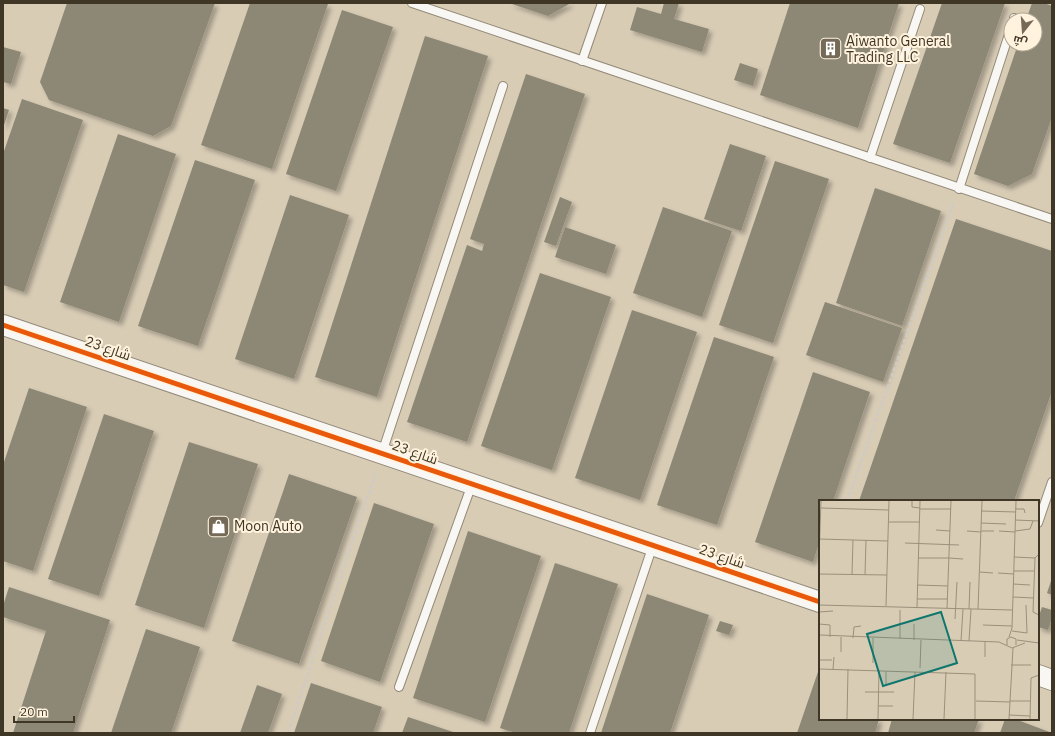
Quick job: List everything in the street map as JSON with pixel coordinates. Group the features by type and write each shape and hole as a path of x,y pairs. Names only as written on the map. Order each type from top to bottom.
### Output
{"street":[{"name":"شارع 23","path":"3,325 819,602"},
{"path":"1039,675 1052,680"}],"lane":[{"path":"412,3 959,189 1052,218"},
{"path":"582,61 602,3"},
{"path":"870,158 920,9"},
{"path":"959,189 1003,52"},
{"path":"382,453 503,86"},
{"path":"1039,520 1052,482"},
{"path":"399,686 472,484"},
{"path":"590,733 653,545"}],"path":[{"path":"847,500 959,189"},
{"path":"288,733 382,453"}],"building":[{"path":"67,3 215,3 171,126 153,136 49,100 40,82"},
{"path":"250,3 328,4 272,169 201,145"},
{"path":"509,3 571,3 548,16"},
{"path":"664,3 679,3 674,19 709,29 702,52 630,30 637,7 661,14"},
{"name":"Aiwanto General Trading LLC","path":"790,3 899,3 858,128 760,95"},
{"path":"942,3 1005,3 950,163 893,144"},
{"path":"1032,3 1044,3 1052,6 1052,117 1032,174 1008,186 974,174 1015,52 1043,52 1043,12 1029,12"},
{"path":"342,10 393,27 336,191 286,174"},
{"path":"425,36 488,56 377,397 315,377"},
{"path":"3,47 21,52 11,84 3,82"},
{"path":"740,63 758,69 753,86 734,80"},
{"path":"526,74 585,94 467,442 407,422 467,245 482,251 484,244 470,239"},
{"path":"22,99 83,120 24,292 3,285 3,154"},
{"path":"3,108 9,110 3,128"},
{"path":"118,134 176,154 119,322 60,302"},
{"path":"730,144 766,156 741,231 704,219"},
{"path":"195,160 255,180 198,346 138,326"},
{"path":"775,161 829,179 773,343 719,325"},
{"path":"875,188 941,211 902,326 836,303"},
{"path":"290,195 349,215 294,379 235,359"},
{"path":"560,197 572,202 556,246 544,242"},
{"path":"663,207 732,231 702,317 633,293"},
{"path":"956,219 1052,251 1052,391 1014,500 859,500"},
{"path":"565,227 616,245 606,274 555,257"},
{"path":"540,273 611,297 552,470 481,446"},
{"path":"825,302 902,328 883,382 806,355"},
{"path":"632,310 697,332 640,500 575,478"},
{"path":"714,337 774,357 717,525 657,505"},
{"path":"813,372 870,392 833,500 819,500 819,543 813,562 755,542"},
{"path":"29,388 87,407 33,571 3,561 3,465"},
{"path":"104,414 154,431 99,596 48,579"},
{"path":"189,442 258,464 204,628 135,605"},
{"path":"289,474 357,497 299,664 232,641"},
{"path":"374,503 434,524 380,682 321,661"},
{"path":"468,531 541,556 485,722 413,698"},
{"path":"555,563 618,584 569,733 516,733 500,728"},
{"path":"1052,578 1052,595 1047,593"},
{"path":"9,587 110,620 73,733 13,733 46,631 3,617 3,606"},
{"path":"647,594 709,615 670,733 601,733"},
{"path":"1042,607 1052,610 1052,618 1048,630 1039,627 1039,616"},
{"path":"720,621 733,625 729,635 716,631"},
{"path":"146,629 200,647 171,733 111,733"},
{"path":"819,669 819,720 879,720 875,733 797,733"},
{"path":"311,683 382,707 373,733 294,733"},
{"path":"257,685 282,694 268,733 240,733"},
{"path":"408,717 456,733 402,733"},
{"path":"892,720 979,720 974,733 888,733"},
{"path":"1005,720 1018,720 1052,733 1000,733"}],"cycle path":[{"path":"3,325 819,602"}],"place":[{"name":"Aiwanto General Trading LLC","path":"830,49"},
{"name":"Moon Auto","path":"219,526"}]}
